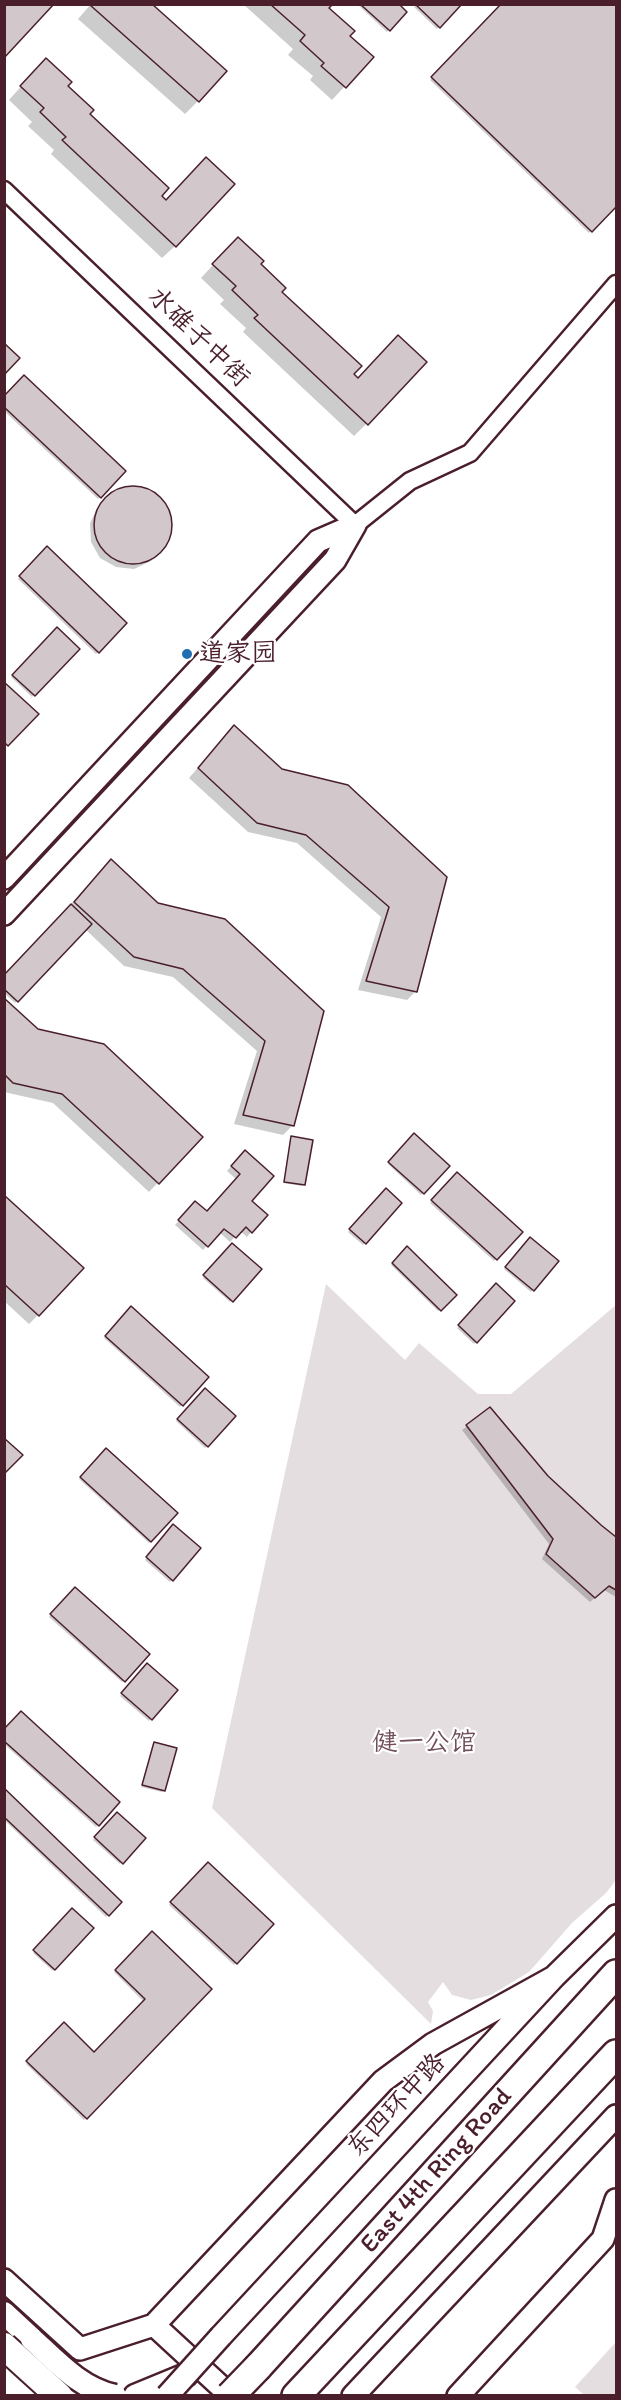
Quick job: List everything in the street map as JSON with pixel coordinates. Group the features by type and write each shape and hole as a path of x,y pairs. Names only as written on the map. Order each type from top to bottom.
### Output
{"highway":[{"name":"East 4th Ring Road","path":"230,2396 616,1974"},
{"name":"East 4th Ring Road","path":"296,2396 616,2054"}],"main road":[{"path":"4,2313 74,2377 99,2392 115,2396"},
{"path":"4,2346 59,2396"},
{"path":"135,2396 186,2375"},
{"path":"4,2379 22,2396"}],"street":[{"name":"水碓子中街","path":"4,189 355,525"},
{"path":"4,878 318,541 355,525 410,481 470,453 616,284"},
{"path":"4,914 335,561 355,525"},
{"name":"东四环中路","path":"167,2396 554,1977 616,1916"},
{"path":"39,2396 80,2349 154,2325 383,2081 433,2044 554,1977"},
{"path":"353,2396 616,2116"},
{"path":"458,2396 603,2239 616,2200"},
{"path":"4,2280 80,2349"},
{"path":"154,2325 230,2396"}],"green space":[{"name":"健一公馆","path":"326,1284 405,1360 419,1343 478,1394 511,1394 616,1305 616,1880 606,1893 572,1923 529,1972 491,1995 471,2000 452,1995 443,1982 428,2002 433,2011 431,2024 212,1808"},
{"path":"616,2342 616,2395 584,2395 575,2387"}],"building":[{"path":"4,4 54,4 4,58"},
{"path":"152,4 227,71 199,102 90,5"},
{"path":"270,4 333,4 329,8 355,31 350,36 374,57 346,88 321,66 324,63 300,41 305,35"},
{"path":"360,4 399,4 407,12 390,31"},
{"path":"415,4 462,4 440,28"},
{"path":"501,4 616,4 616,207 592,232 431,77"},
{"path":"46,58 72,82 68,86 94,110 90,114 169,188 162,196 166,200 206,157 235,184 176,247 62,140 66,137 40,112 44,108 20,86"},
{"path":"238,237 264,261 261,264 286,288 282,292 362,366 354,374 358,378 398,335 427,362 368,425 254,318 258,315 232,290 236,286 212,264"},
{"path":"4,343 20,358 4,375"},
{"path":"24,375 126,471 101,498 4,407 4,396"},
{"path":"133,486 148,489 161,497 169,510 172,525 169,540 161,553 148,561 133,564 118,561 105,553 97,540 94,525 97,510 105,497 118,489"},
{"path":"47,546 127,623 99,653 19,576"},
{"path":"57,627 80,649 35,696 12,675"},
{"path":"4,682 39,714 8,746 4,742"},
{"path":"234,725 282,769 348,785 447,877 417,992 366,981 389,907 306,835 257,823 198,768"},
{"path":"111,859 158,903 225,919 324,1011 294,1126 243,1115 265,1041 183,969 134,957 74,902"},
{"path":"71,904 92,924 18,1002 4,989 4,975"},
{"path":"4,998 38,1029 104,1044 203,1137 159,1184 62,1094 13,1083 4,1074"},
{"path":"414,1133 450,1166 424,1194 388,1162"},
{"path":"291,1136 313,1140 305,1185 284,1182"},
{"path":"245,1150 274,1176 252,1201 268,1215 252,1233 246,1227 236,1238 224,1229 208,1247 178,1220 195,1201 207,1211 240,1174 231,1166"},
{"path":"457,1172 523,1232 497,1260 431,1200"},
{"path":"386,1188 402,1203 366,1244 349,1229"},
{"path":"4,1195 84,1268 39,1316 4,1284"},
{"path":"530,1237 559,1261 534,1291 505,1267"},
{"path":"232,1243 262,1269 233,1302 203,1275"},
{"path":"407,1246 457,1295 441,1311 392,1263"},
{"path":"496,1283 515,1301 477,1343 458,1325"},
{"path":"131,1306 209,1377 183,1406 105,1336"},
{"path":"205,1388 236,1416 208,1447 177,1419"},
{"path":"490,1407 548,1476 616,1537 616,1590 609,1586 595,1598 546,1554 553,1539 466,1425"},
{"path":"4,1438 23,1455 4,1474"},
{"path":"106,1448 178,1513 151,1542 80,1477"},
{"path":"173,1524 201,1548 173,1581 146,1557"},
{"path":"75,1587 150,1654 125,1682 50,1614"},
{"path":"147,1663 178,1690 152,1720 121,1693"},
{"path":"21,1711 120,1802 99,1826 4,1741 4,1729"},
{"path":"154,1742 177,1748 165,1791 142,1785"},
{"path":"4,1788 122,1902 109,1916 4,1817"},
{"path":"117,1812 146,1838 123,1864 94,1837"},
{"path":"208,1862 274,1924 237,1964 170,1902"},
{"path":"72,1908 94,1928 55,1970 33,1950"},
{"path":"152,1931 212,1989 87,2119 26,2061 64,2022 94,2052 145,1999 115,1970"}],"place":[{"name":"道家园","path":"187,654"}]}
